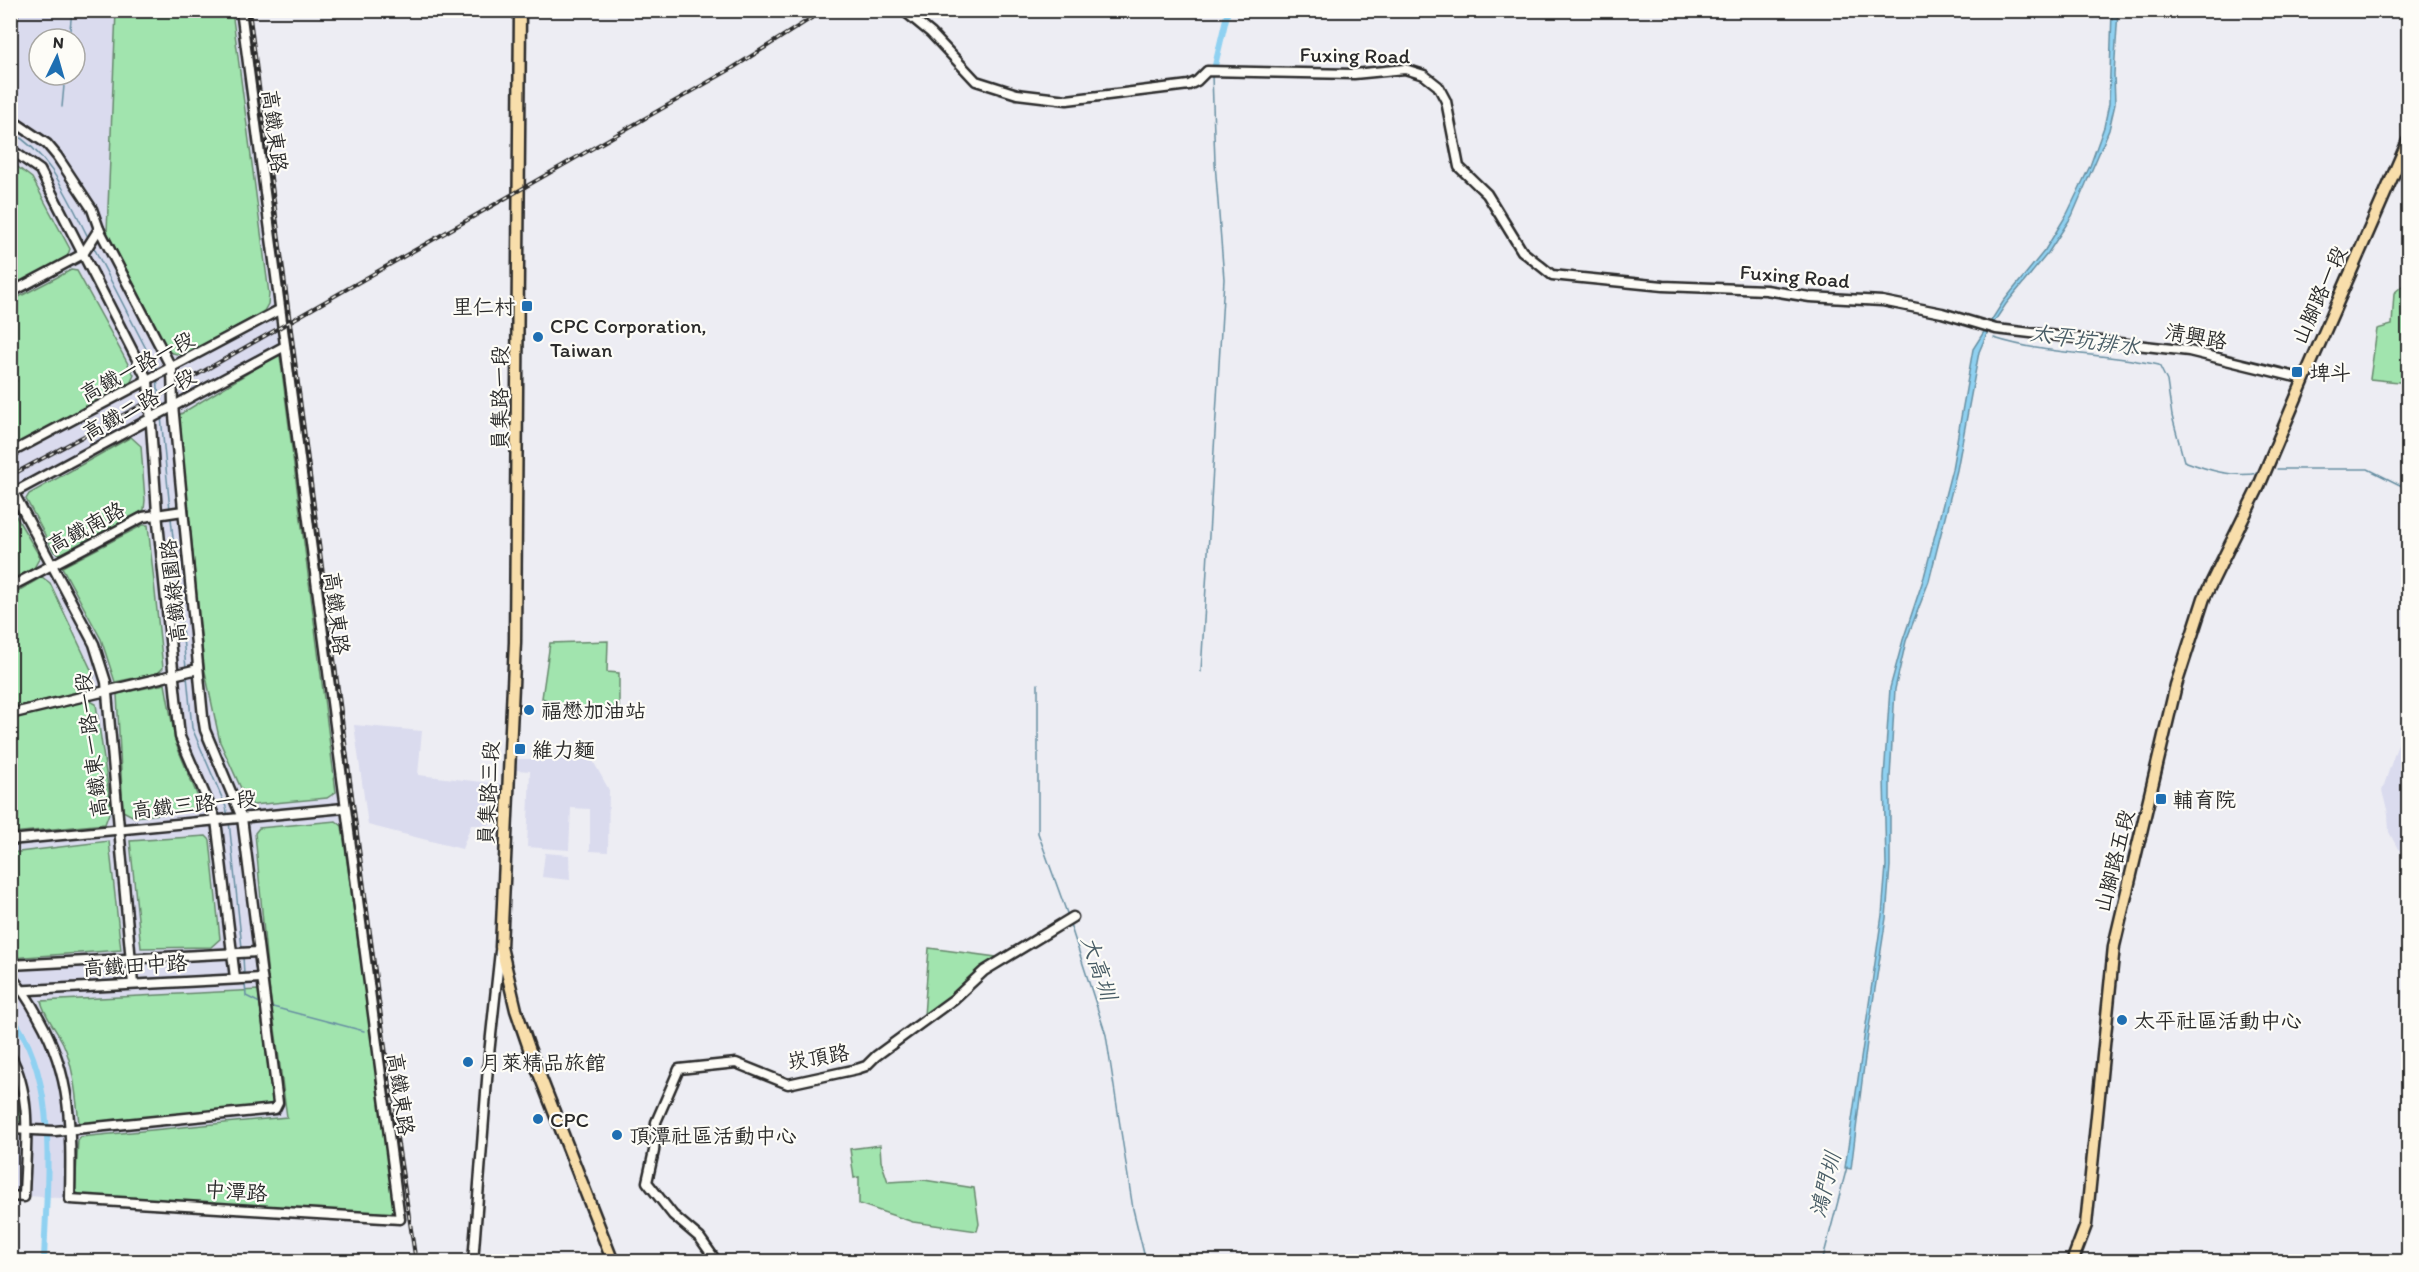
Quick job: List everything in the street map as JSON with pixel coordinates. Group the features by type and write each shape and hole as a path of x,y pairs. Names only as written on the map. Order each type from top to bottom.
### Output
{"main road":[{"name":"員集路一段","path":"515,642 520,10"},
{"name":"山腳路一段","path":"2259,486 2409,141"},
{"name":"山腳路五段","path":"2072,1262 2086,1225 2114,946 2160,750 2176,685 2204,598 2259,486"},
{"name":"員集路三段","path":"515,642 501,947 516,1010 529,1048 614,1262"}],"street":[{"path":"10,31 13,10"},
{"name":"高鐵東路","path":"241,10 344,808 400,1220"},
{"name":"Fuxing Road","path":"903,10 931,33 976,81 1017,94 1067,100 1189,85 1207,71 1354,74 1398,69 1424,75 1438,86 1446,101 1459,167 1487,194 1522,250 1552,276 1663,286 1766,290 1810,297 1882,301 1942,313 1973,323"},
{"name":"高鐵綠園路","path":"10,119 47,144 92,209 99,229 172,369 173,405 205,730 242,818 278,1103 275,1109 71,1129"},
{"name":"高鐵綠園路","path":"10,149 40,170 148,381 157,513 180,737 216,820 235,978"},
{"path":"10,293 82,254 99,229"},
{"name":"高鐵一路一段","path":"10,453 172,369 279,310"},
{"name":"清興路","path":"1973,323 1996,329 2189,351 2304,379"},
{"name":"高鐵二路一段","path":"12,491 285,346"},
{"name":"高鐵東一路一段","path":"12,491 94,644 106,682 133,984"},
{"name":"高鐵南路","path":"10,587 144,517 157,513 183,511"},
{"path":"10,714 198,669"},
{"name":"高鐵三路一段","path":"10,840 344,808"},
{"name":"崁頂路","path":"717,1262 700,1239 673,1215 647,1182 654,1151 656,1122 679,1069 736,1063 788,1084 866,1066 954,999 984,971 1072,917"},
{"path":"473,1262 489,1054 501,947"},
{"name":"高鐵田中路","path":"10,965 258,952"},
{"path":"10,976 24,990 52,1042 62,1072 71,1129 55,1131 10,1129"},
{"name":"高鐵田中路","path":"10,991 262,978"},
{"path":"10,1055 21,1087 26,1130 24,1197 10,1196"},
{"name":"中潭路","path":"71,1129 70,1199 400,1220"}],"shaded area":[{"path":"10,11 244,11 290,332 403,1219 11,1195"},
{"path":"2408,714 2408,855 2398,849 2389,832 2388,813 2382,791"},
{"path":"354,725 422,731 418,775 501,784 498,825 471,825 462,849 368,825"},
{"path":"517,759 592,759 609,790 608,852 590,851 590,809 571,808 569,850 527,847 530,771 516,770"},
{"path":"545,853 569,855 570,880 542,877"}],"green space":[{"path":"116,11 232,11 269,294 268,304 264,311 185,356 169,352 107,232"},
{"path":"11,162 32,178 70,249 67,257 11,287"},
{"path":"71,270 77,271 134,375 130,384 11,447 11,385 17,381 11,371 11,301"},
{"path":"2408,281 2408,383 2370,379 2377,329 2392,325 2394,293"},
{"path":"276,356 280,356 336,792 327,798 253,805 245,797 220,742 204,667 179,415"},
{"path":"131,437 141,446 144,510 62,555 54,552 26,499 29,494"},
{"path":"11,508 40,557 34,568 11,581"},
{"path":"143,525 148,525 163,668 158,673 115,682 101,639 62,567"},
{"path":"42,577 50,583 94,676 87,690 11,708 11,595"},
{"path":"608,641 607,672 619,673 619,708 570,706 542,698 550,643"},
{"path":"165,684 176,744 200,802 196,810 134,817 123,811 117,694"},
{"path":"88,700 96,704 111,808 105,824 11,833 11,719"},
{"path":"336,821 342,826 395,1207 390,1214 82,1195 75,1192 80,1137 287,1117 268,978 255,833 259,828"},
{"path":"206,836 210,840 220,939 211,947 141,948 130,841"},
{"path":"109,841 121,950 11,958 11,853"},
{"path":"929,948 996,957 996,960 958,994 924,1016"},
{"path":"258,990 273,1105 79,1123 74,1082 67,1052 41,1001"},
{"path":"11,1079 21,1121 10,1125"},
{"path":"880,1145 881,1161 888,1182 924,1180 974,1188 979,1224 977,1231 913,1222 859,1204 859,1177 854,1178 850,1149"}],"water":[{"name":"鴻門圳","path":"2112,11 2118,11 2114,74 2115,104 2109,130 2072,216 2048,253 2006,304 1988,331 1979,352 1957,470 1929,581 1906,641 1895,689 1890,778 1890,866 1886,918 1868,1034 1851,1169 1845,1168 1882,915 1886,866 1884,778 1890,688 1924,577 1952,469 1973,349 2003,302 2045,250 2067,214 2090,166 2104,127 2109,104"}],"waterway":[{"path":"70,27 72,10"},
{"path":"1213,74 1228,10"},
{"path":"1201,672 1224,279 1215,163 1212,75"},
{"path":"62,107 64,87"},
{"path":"10,131 25,141 48,165 89,239"},
{"path":"93,246 157,370"},
{"name":"太平坑排水","path":"1994,338 2034,348 2159,365 2167,381 2172,416 2184,461 2230,474 2258,473"},
{"path":"157,378 160,409"},
{"path":"161,416 170,510"},
{"name":"太平坑排水","path":"2277,469 2368,469 2408,489"},
{"path":"171,518 186,668"},
{"path":"187,676 192,728 226,807 228,817"},
{"name":"大高圳","path":"1038,684 1038,833 1068,916"},
{"path":"229,821 242,948"},
{"name":"大高圳","path":"1070,924 1106,1035 1133,1209 1146,1262"},
{"path":"243,956 244,975"},
{"path":"245,983 246,996 262,1004"},
{"path":"269,1006 364,1031"},
{"path":"10,1014 26,1041 37,1070 44,1101 48,1166 44,1262"},
{"name":"鴻門圳","path":"1822,1262 1847,1167"}],"railway":[{"path":"249,10 396,1131 416,1262"},
{"path":"10,476 195,376 731,69 824,10"}],"place":[{"name":"里仁村","path":"527,306"},
{"name":"CPC Corporation, Taiwan","path":"538,337"},
{"name":"埤斗","path":"2297,372"},
{"name":"福懋加油站","path":"529,710"},
{"name":"維力麵","path":"520,749"},
{"name":"輔育院","path":"2161,799"},
{"name":"太平社區活動中心","path":"2122,1020"},
{"name":"月萊精品旅館","path":"468,1062"},
{"name":"CPC","path":"538,1119"},
{"name":"頂潭社區活動中心","path":"617,1135"}]}
